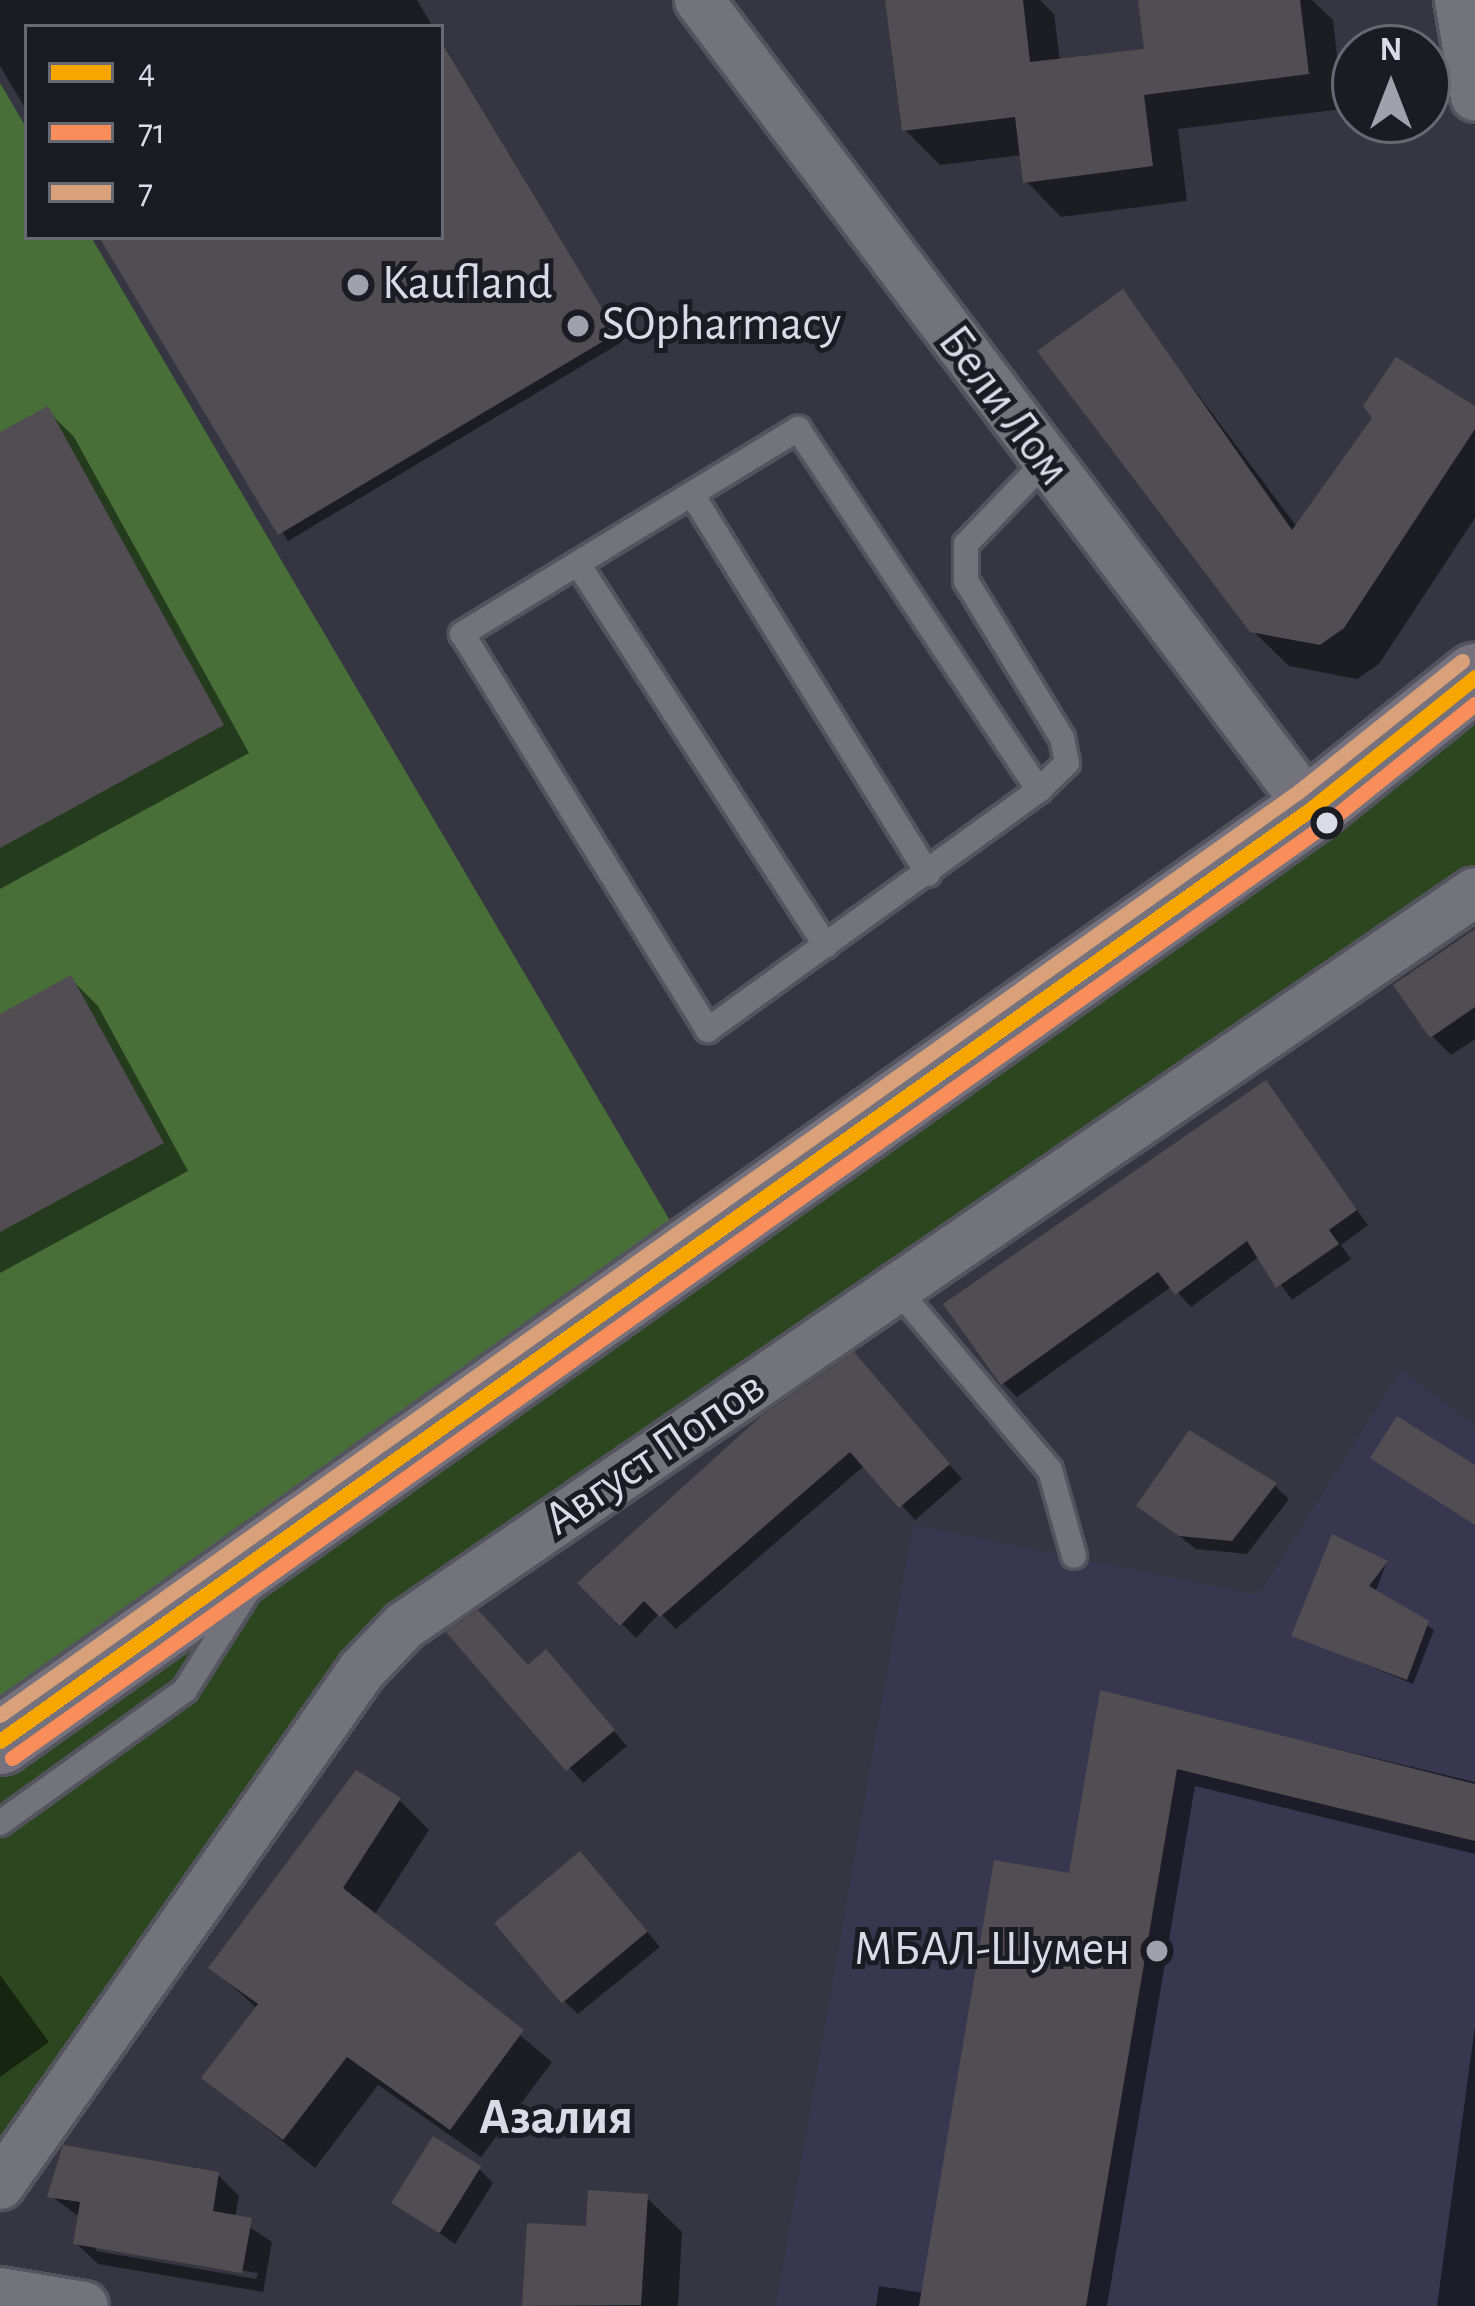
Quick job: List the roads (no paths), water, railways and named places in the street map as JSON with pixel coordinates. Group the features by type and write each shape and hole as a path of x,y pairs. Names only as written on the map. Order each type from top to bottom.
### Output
{"street":[{"name":"Бели Лом","path":"699,0 1311,809"},
{"path":"1460,0 1475,97"},
{"path":"0,1741 1311,809 1475,677"},
{"name":"Август Попов","path":"0,2185 362,1670 404,1626 1475,892"},
{"path":"0,2292 84,2306"}],"lane":[{"path":"1039,790 798,429 462,634 707,1030 928,874 1039,790 1067,763 1062,738 966,581 966,544 1045,462"},
{"path":"693,496 928,874"},
{"path":"578,564 826,946"},
{"path":"896,1288 1050,1470 1074,1556"},
{"path":"0,1823 185,1690 283,1537"}],"place":[{"name":"Kaufland","path":"358,285"},
{"name":"SOpharmacy","path":"578,326"},
{"name":"МБАЛ-Шумен","path":"1157,1951"}],"district":[{"name":"Азалия","path":"556,2118"}]}
